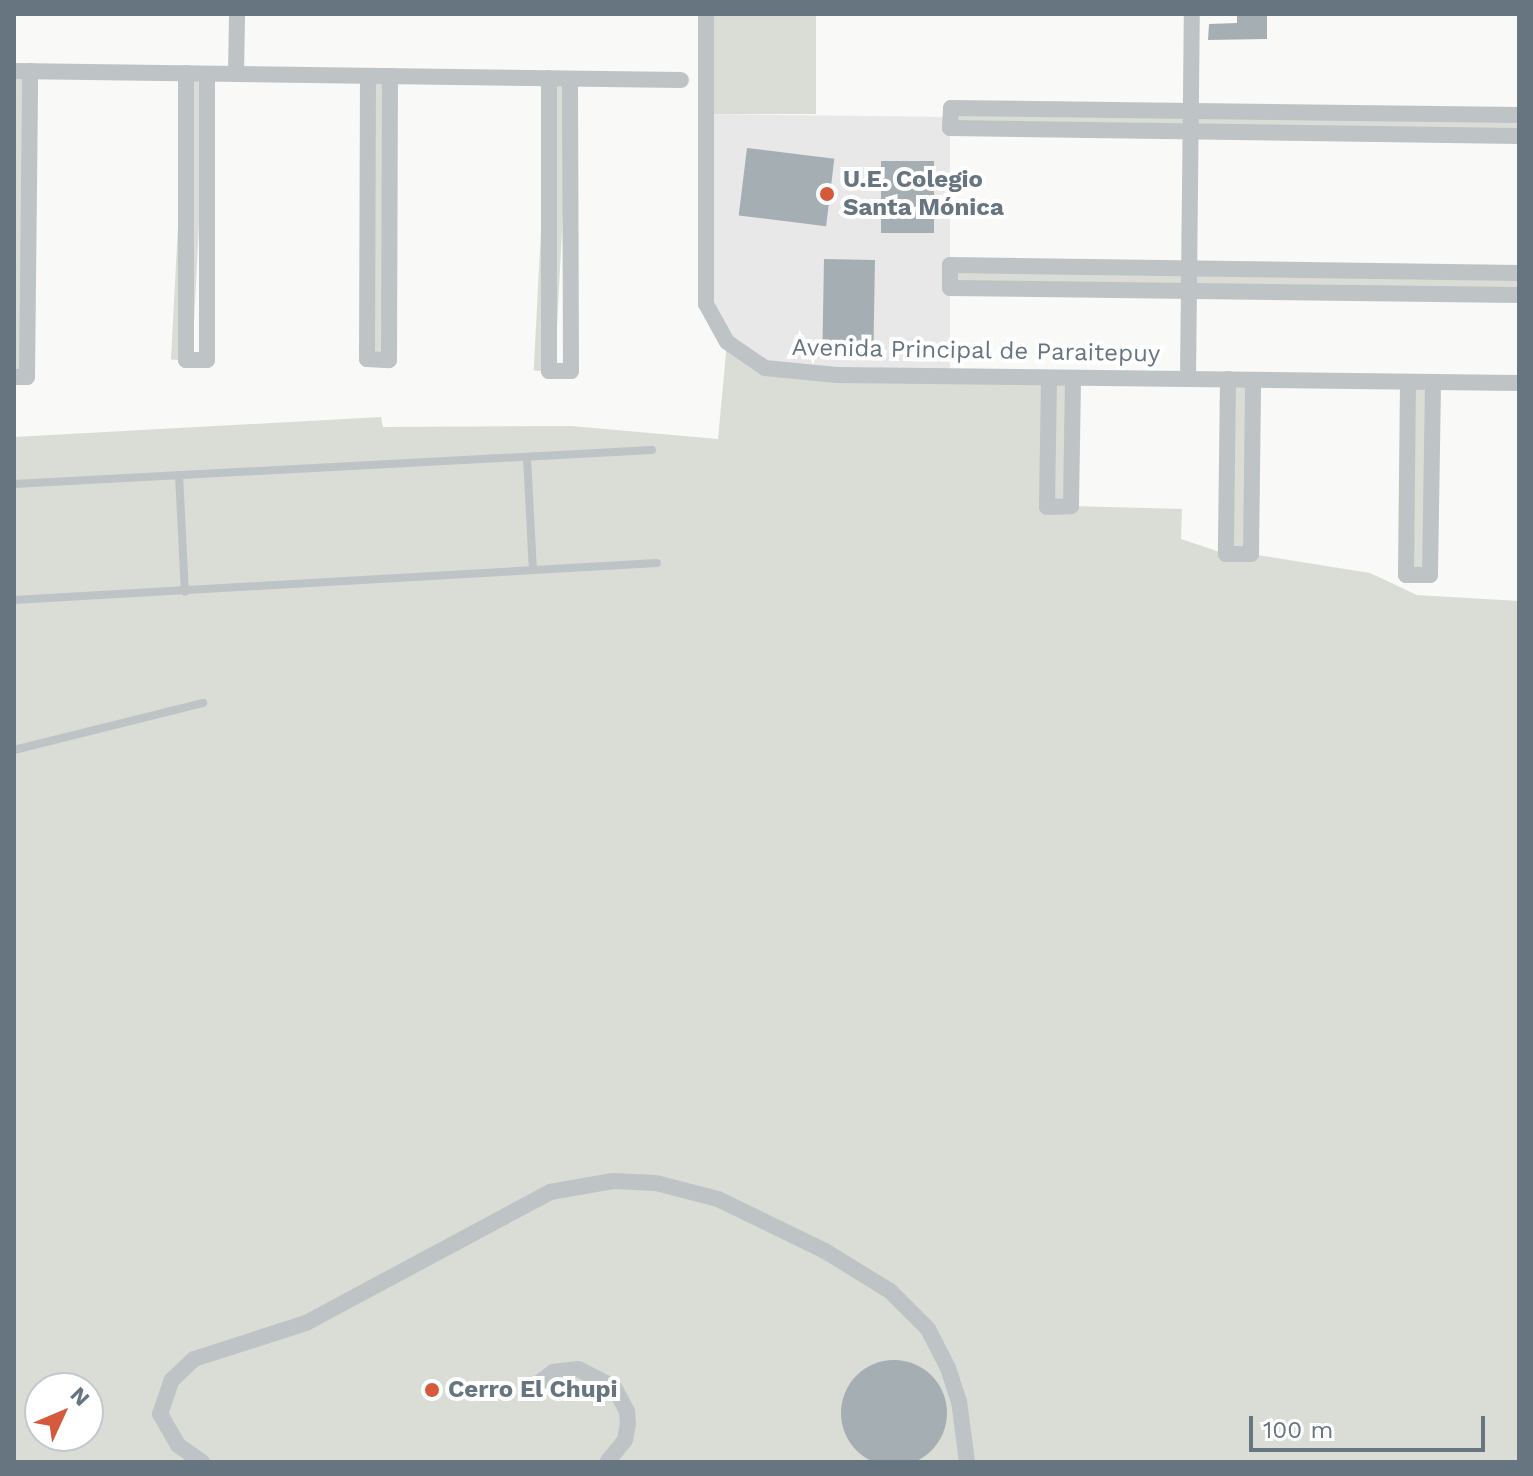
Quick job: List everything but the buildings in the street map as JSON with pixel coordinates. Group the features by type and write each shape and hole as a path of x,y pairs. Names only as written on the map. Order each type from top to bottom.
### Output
{"street":[{"path":"236,74 237,14"},
{"name":"Avenida Principal de Paraitepuy","path":"706,14 704,285 711,318 727,342 765,368 794,374 1519,383"},
{"path":"1188,379 1192,14"},
{"path":"14,377 27,377 22,71 681,80"},
{"path":"186,73 186,360 207,360 207,74"},
{"path":"368,76 367,359 389,360 390,76"},
{"path":"549,78 549,371 571,371 570,79"},
{"path":"1519,115 951,108 950,128 1519,136"},
{"path":"1519,273 950,265 950,288 1519,295"},
{"path":"1049,378 1047,507 1071,506 1073,378"},
{"path":"1228,379 1226,554 1251,554 1253,380"},
{"path":"1408,382 1406,575 1430,575 1433,382"},
{"path":"202,1462 178,1445 160,1414 172,1380 194,1359 306,1323 550,1192 613,1181 656,1183 718,1199 825,1251 890,1291 928,1329 948,1368 962,1414 967,1462"},
{"path":"530,1389 553,1372 578,1369 614,1387 627,1411 628,1424 619,1451 607,1462"}],"lane":[{"path":"14,484 652,450"},
{"path":"527,457 533,570"},
{"path":"179,475 185,592"},
{"path":"14,600 657,563"},
{"path":"14,750 203,703"}],"shaded area":[{"path":"706,14 816,14 816,114 706,114"},
{"path":"14,71 30,71 27,377 14,377"},
{"path":"186,73 207,74 192,361 171,360"},
{"path":"368,76 390,76 390,359 368,359"},
{"path":"549,78 570,79 555,372 534,371"},
{"path":"951,108 1519,118 1519,138 951,128"},
{"name":"U.E. Colegio Santa Mónica","path":"705,114 950,117 950,377 764,368 711,318"},
{"path":"950,266 1519,276 1519,298 950,288"},
{"path":"727,342 764,368 1073,378 1072,506 1182,509 1181,539 1226,554 1228,379 1253,380 1251,554 1370,573 1417,595 1519,601 1519,1462 14,1462 14,437 381,417 383,427 571,426 718,439"},
{"path":"1408,382 1433,382 1433,575 1408,575"}],"place":[{"name":"U.E. Colegio Santa Mónica","path":"827,194"},
{"name":"Cerro El Chupi","path":"432,1390"}]}
